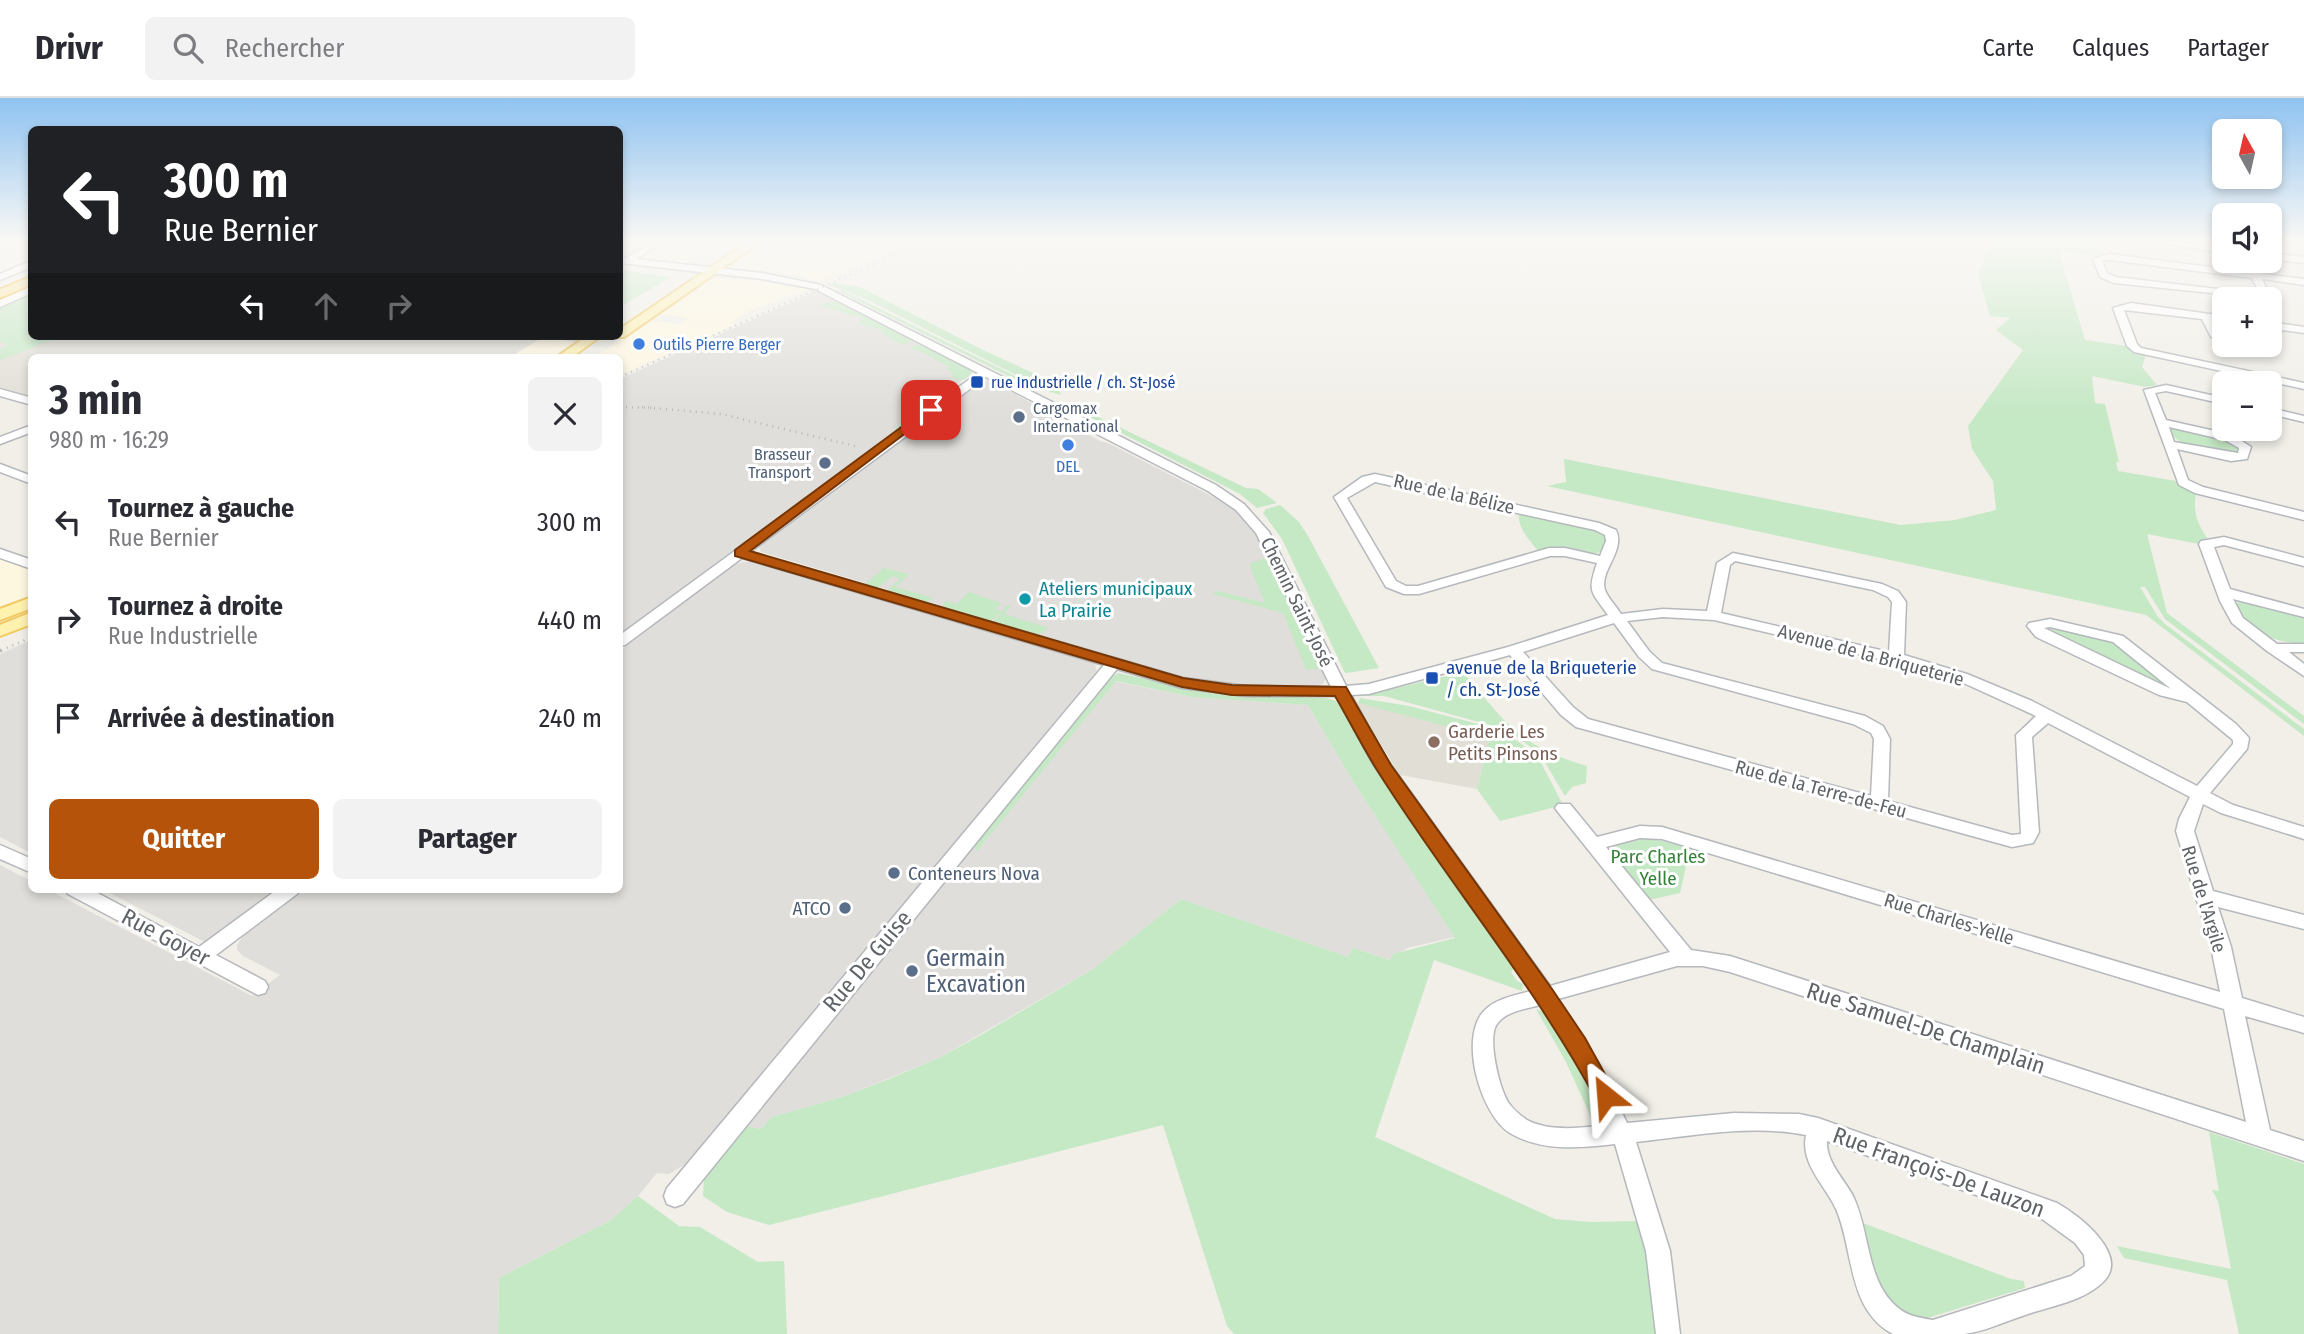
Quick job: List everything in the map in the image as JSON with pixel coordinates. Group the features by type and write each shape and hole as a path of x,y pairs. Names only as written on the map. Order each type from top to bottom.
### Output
{"main road":[{"path":"623,317 656,299"},
{"path":"623,332 668,299"},
{"path":"623,318 643,318"},
{"path":"567,354 589,340"},
{"path":"590,354 610,340"},
{"path":"0,615 28,604"},
{"path":"0,631 28,619"}],"street":[{"name":"Chemin Saint-José","path":"842,299 1212,488 1246,511 1261,529 1340,691 1390,776 1545,995 1586,1058 1622,1134 1638,1179 1658,1251 1668,1334"},
{"path":"2212,318 2131,306 2118,308 2131,345 2138,350 2304,386"},
{"path":"2206,317 2212,329"},
{"path":"2282,327 2304,330"},
{"path":"623,640 965,385 987,372"},
{"path":"2212,398 2166,388 2152,388 2149,392 2183,482 2191,488 2304,516"},
{"path":"0,392 28,401"},
{"path":"2282,414 2304,419"},
{"path":"2160,422 2229,437 2245,447 2243,456 2231,457 2169,444"},
{"path":"0,441 28,430"},
{"path":"0,468 28,478"},
{"name":"Rue de la Bélize","path":"1605,561 1565,552 1549,552 1419,590 1404,590 1391,584 1339,497 1366,480 1380,478 1609,531 1614,538 1598,589 1648,658 1664,669 1859,719 1872,725 1882,739 1878,805"},
{"path":"2304,562 2224,541 2209,542 2207,547 2237,620 2304,671"},
{"path":"0,553 28,564"},
{"name":"Avenue de la Briqueterie","path":"740,553 1182,683 1213,689 1369,689 1514,650 1617,618 1675,613 1714,617 1896,658 1973,681 2200,795 2255,820 2304,833"},
{"path":"1714,617 1724,563 1733,557 1878,587 1893,594 1899,602 1896,658"},
{"path":"2224,592 2304,613"},
{"name":"Rue de l'Argile","path":"2193,698 2164,692 2041,634 2034,626 2046,623 2118,639 2193,698 2237,733 2242,742 2200,795 2187,820 2185,831 2221,947 2260,1136"},
{"path":"2272,648 2304,648"},
{"name":"Rue de la Terre-de-Feu","path":"1514,650 1567,711 1582,723 2006,840 2027,839 2030,832 2023,738 2029,728 2046,716"},
{"name":"Rue De Guise","path":"675,1196 1114,663"},
{"path":"1564,808 1685,957"},
{"name":"Rue Charles-Yelle","path":"1594,844 1644,832 1667,835 2304,1025"},
{"path":"0,851 28,865"},
{"name":"Rue Goyer","path":"82,893 258,987"},
{"path":"202,956 286,893"},
{"path":"2204,896 2304,922"},
{"name":"Rue Samuel-De Champlain","path":"1545,995 1658,962 1685,957 1730,964 2304,1151"},
{"name":"Rue François-De Lauzon","path":"1545,995 1500,1008 1486,1021 1482,1033 1485,1073 1494,1100 1513,1121 1543,1137 1575,1139 1776,1122 1801,1123 1818,1128 2049,1211 2071,1225 2089,1242 2097,1257 2097,1272 2077,1286 1933,1332 1918,1333 1899,1326 1877,1307 1868,1291 1847,1211 1815,1149 1818,1128"}],"shaded area":[{"path":"681,299 782,299 749,311 731,323 737,324 623,374 623,354 599,354 649,320 681,324 688,318 658,314"},
{"path":"800,299 832,299 973,372 623,633 623,378"},
{"path":"0,305 28,332 28,340 538,340 515,354 28,354 28,396 0,387"},
{"path":"538,340 576,342 556,354 515,354"},
{"path":"990,380 1100,441 1235,508 1256,532 1326,676 1324,683 1315,687 1224,685 1185,678 761,552 759,548 764,542 977,382"},
{"path":"0,558 28,569 28,595 0,608"},
{"path":"755,562 1090,661 1095,664 1097,671 689,1162 669,1174 657,1173 638,1196 611,1220 499,1278 498,1334 0,1334 0,865 28,879 28,893 55,893 252,996 280,975 243,956 237,950 237,945 246,932 299,893 623,893 623,649 732,566"},
{"path":"28,641 28,851 0,837 0,654"},
{"path":"1108,680 1192,697 1308,705 1354,783 1455,937 1407,948 1391,960 1353,948 1348,957 1181,899 1093,969 939,1058 845,1096 772,1117 761,1129 745,1126"},
{"name":"Garderie Les Petits Pinsons","path":"1356,704 1491,738 1477,789 1400,775"},
{"path":"110,893 272,893 205,942"}],"green space":[{"path":"14,299 28,299 28,340 53,340 0,360 0,349 9,345 0,342 0,305"},
{"path":"623,299 634,299 623,305"},
{"path":"853,299 859,299 1023,380 1034,389"},
{"path":"864,299 883,299 1033,373 1059,389 1061,395 1037,388"},
{"path":"1985,299 2073,299 2085,340 2127,346 2146,355 2142,367 2157,385 2145,387 2092,376 2095,403 2105,404 2119,462 2116,462 2118,471 2176,481 2196,492 2196,516 2207,538 2199,544 2147,534 2167,613 2304,716 2304,724 2165,619 2145,587 2140,587 2165,624 2304,729 2304,736 2146,615 1547,486 1566,482 1564,459 1901,525 1955,520 1996,510 1993,481 1972,449 1968,426 2023,350 1996,330 2010,318 1990,316"},
{"path":"837,300 913,341 903,345 880,333 883,330 859,324 863,318 819,306"},
{"path":"923,345 969,368 972,374 964,380 953,379 951,372 946,369 949,367 916,349 911,350 914,346"},
{"path":"1069,403 1246,488 1258,489 1277,503 1257,508 1240,494 1067,405"},
{"path":"2173,428 2212,436 2212,441 2232,441 2238,445 2237,454 2189,446 2174,437 2170,430"},
{"path":"1280,505 1299,522 1308,536 1379,668 1346,673 1344,671 1282,539 1263,513 1266,509"},
{"path":"1519,512 1605,533 1608,537 1603,551 1538,551 1522,528"},
{"path":"1268,557 1322,668 1306,670 1283,613 1212,594 1218,591 1265,603 1249,564"},
{"path":"884,568 909,574 895,587 934,598 927,602 887,591 900,579 892,576 878,588 865,584"},
{"path":"969,592 1001,603 995,609 1001,611 991,621 942,607 946,601 957,604"},
{"path":"2240,600 2304,616 2304,644 2273,638 2255,629 2242,614 2237,604"},
{"path":"1007,605 1011,606 1004,614 1049,628 1038,635 993,622"},
{"path":"2053,628 2112,641 2169,687 2046,629"},
{"path":"1463,672 1503,719 1529,741 1564,759 1587,766 1586,783 1572,787 1565,796 1540,754 1508,730 1384,696 1363,696"},
{"path":"1118,673 1214,694 1326,698 1336,701 1518,969 1514,968 1511,972 1517,981 1523,984 1522,991 1434,960 1375,1137 1555,1219 1590,1222 1642,1221 1659,1334 1234,1334 1227,1326 1163,1125 769,1225 727,1212 703,1196 704,1177 745,1126 761,1129 772,1117 845,1096 939,1058 1093,969 1181,899 1348,957 1353,948 1390,960 1393,954 1455,938 1354,783 1308,705 1192,697 1116,681 977,851 974,844 1106,682"},
{"path":"1360,698 1409,706 1501,730 1537,755 1563,805 1500,821 1477,789 1490,738 1358,703"},
{"name":"Parc Charles Yelle","path":"1649,838 1690,848 1680,893 1649,900 1613,855 1617,845"},
{"path":"1536,1009 1558,1025 1577,1055 1605,1115 1595,1126 1566,1062"},
{"path":"2209,1132 2304,1164 2304,1334 2239,1334 2227,1280 2124,1258 2117,1246 2231,1269 2218,1201 2212,1190 2219,1191"},
{"path":"638,1196 679,1226 700,1227 758,1262 784,1261 787,1334 498,1334 499,1278 611,1220"},
{"path":"1863,1223 2011,1279 2024,1281 2025,1288 1921,1320 1894,1308 1879,1284"}],"railway":[{"path":"623,376 796,299"},
{"path":"623,407 651,408"},
{"path":"642,407 721,414 859,447"},
{"path":"7,648 28,639"},
{"path":"0,651 11,646"}],"place":[{"name":"Outils Pierre Berger","path":"639,344"},
{"name":"rue Industrielle / ch. St-José","path":"977,382"},
{"name":"Cargomax International","path":"1019,417"},
{"name":"DEL","path":"1068,445"},
{"name":"Brasseur Transport","path":"825,463"},
{"name":"Ateliers municipaux La Prairie","path":"1025,599"},
{"name":"avenue de la Briqueterie / ch. St-José","path":"1432,678"},
{"name":"Garderie Les Petits Pinsons","path":"1434,742"},
{"name":"Conteneurs Nova","path":"894,873"},
{"name":"ATCO","path":"845,908"},
{"name":"Germain Excavation","path":"912,971"}],"route":[{"path":"931,410 740,553 1182,683 1232,690 1340,691 1384,768 1545,995 1606,1096"}]}
